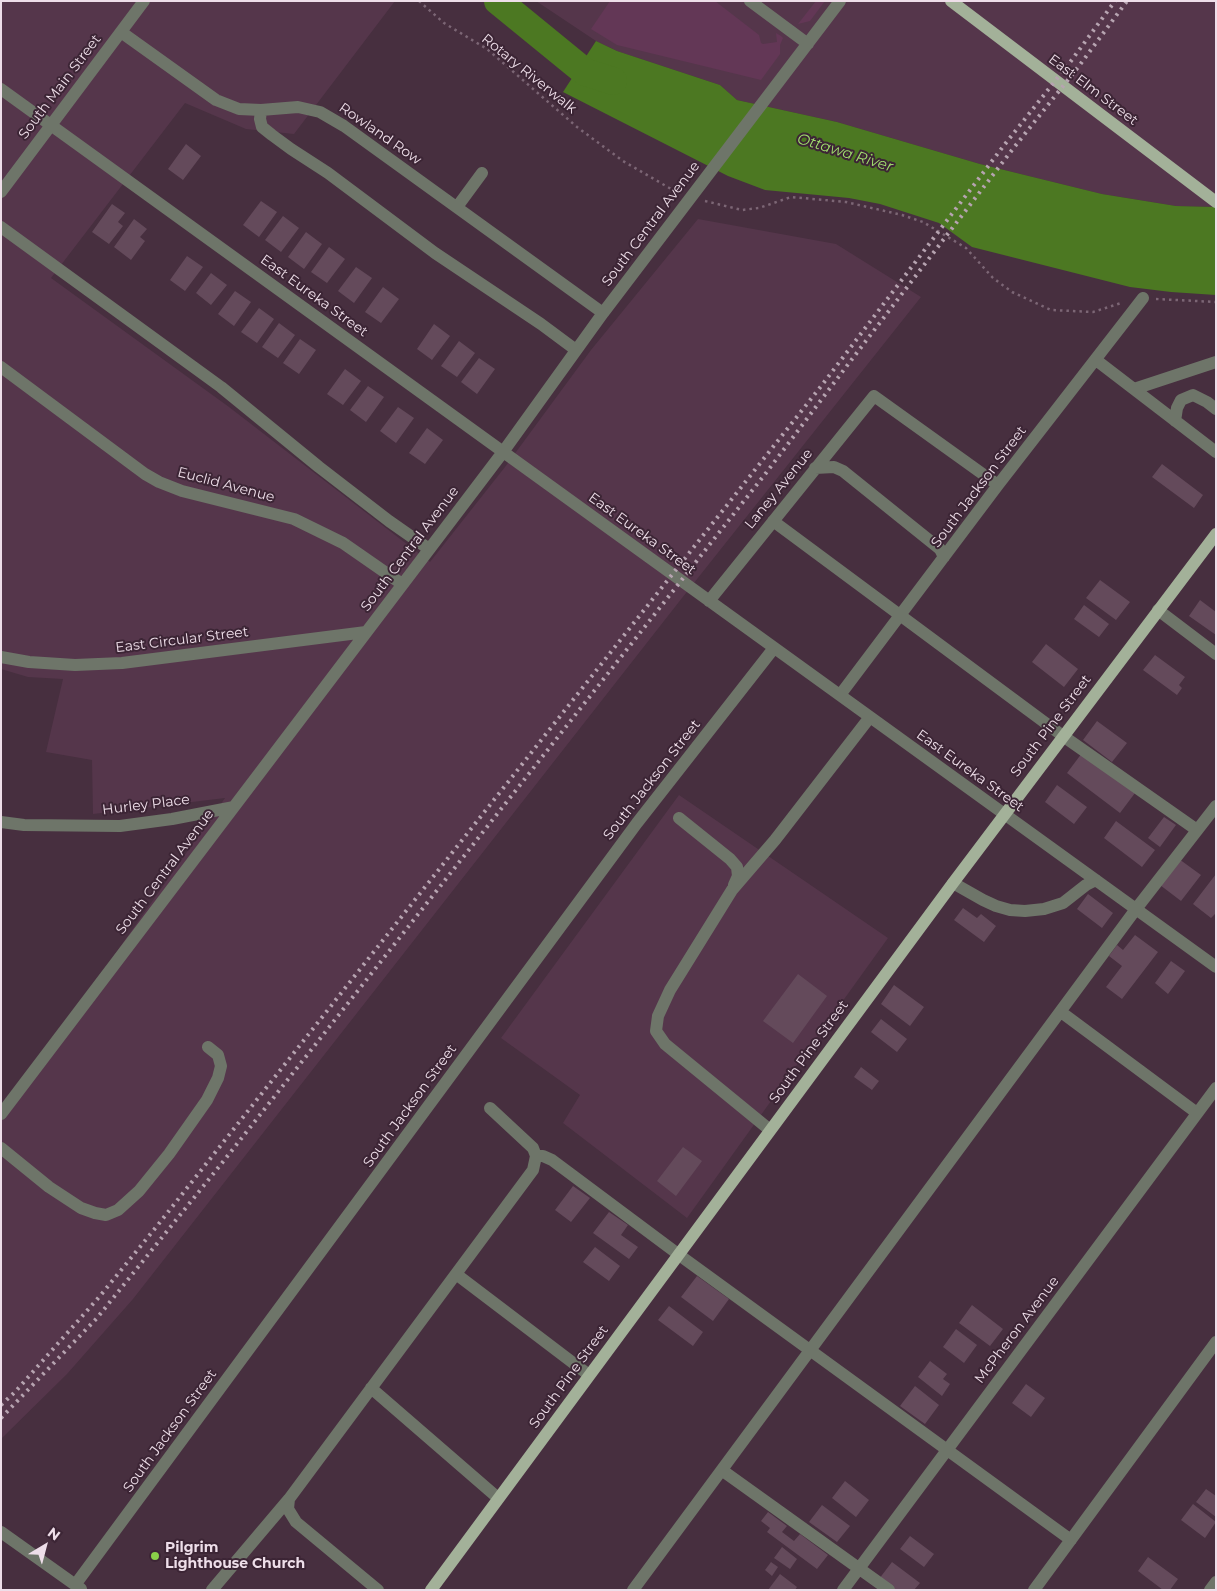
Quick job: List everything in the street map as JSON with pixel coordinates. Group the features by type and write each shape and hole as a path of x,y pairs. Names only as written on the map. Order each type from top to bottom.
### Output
{"main road":[{"name":"East Elm Street","path":"951,1 1216,202"},
{"name":"South Pine Street","path":"431,1590 953,882 1216,534"}],"street":[{"name":"South Main Street","path":"1,192 144,1"},
{"path":"750,1 808,44"},
{"name":"South Central Avenue","path":"1,1114 503,452 603,313 840,1"},
{"name":"Rowland Row","path":"121,32 216,100 239,109 261,110 298,106 320,112 344,126 603,313"},
{"name":"East Eureka Street","path":"1,89 1216,967"},
{"path":"261,110 260,119 262,127 272,135 328,172 435,253 541,324 576,350"},
{"path":"457,207 482,173"},
{"path":"1,227 221,387 319,467 429,550"},
{"name":"South Jackson Street","path":"840,695 998,486 1144,298"},
{"path":"1096,360 1216,452"},
{"path":"1134,389 1216,362"},
{"name":"Euclid Avenue","path":"1,368 145,474 159,482 182,491 294,519 343,543 402,584"},
{"path":"1175,421 1177,408 1181,400 1192,395 1207,402 1216,410"},
{"name":"Laney Avenue","path":"709,601 874,396 998,486"},
{"path":"815,468 834,467 843,471 940,549 944,557"},
{"path":"773,521 1062,736 1198,830"},
{"path":"1158,610 1216,654"},
{"name":"East Circular Street","path":"1,657 29,662 75,665 122,663 366,632"},
{"name":"South Jackson Street","path":"79,1587 631,831 774,648"},
{"path":"732,890 775,840 870,717"},
{"name":"Hurley Place","path":"1,822 24,825 120,826 172,819 234,806"},
{"path":"633,1590 723,1471 1136,909 1216,806"},
{"path":"678,818 730,859 737,867 738,876 732,890 670,990 658,1016 656,1031 664,1044 770,1130"},
{"path":"953,882 982,900 996,906 1010,910 1026,911 1044,909 1063,903 1086,885 1096,880"},
{"path":"1061,1012 1197,1113"},
{"path":"1,1148 49,1187 81,1208 106,1215 118,1210 139,1190 169,1154 207,1100 218,1078 221,1066 218,1055 208,1046"},
{"name":"McPheron Avenue","path":"843,1590 1216,1088"},
{"path":"212,1590 289,1498 533,1170 536,1156 533,1148 490,1108"},
{"path":"536,1156 543,1156 552,1160 1070,1540"},
{"path":"456,1274 589,1375"},
{"path":"1034,1590 1216,1342"},
{"path":"371,1388 498,1498"},
{"path":"723,1471 889,1590"},
{"path":"289,1498 288,1509 296,1522 378,1590"},
{"path":"1,1532 79,1587"},
{"path":"1210,1590 1216,1582"}],"path":[{"name":"Rotary Riverwalk","path":"419,1 444,23 487,49 577,127 623,161 678,193"},
{"path":"704,200 742,210 758,208 791,197 846,202 902,215 923,222 966,248 993,278 1012,292 1051,310 1093,312 1133,299 1144,298 1216,302"}],"shaded area":[{"path":"1,1 395,1 294,134 246,129 185,103 51,278 229,407 430,562 505,467 591,350 698,219 836,244 921,297 682,598 133,1299 67,1374 1,1439 1,1116 225,798 93,814 92,760 46,752 63,679 28,677 1,669"},
{"path":"536,1 1216,1 1216,207 1176,206 1102,194 980,164 837,122 737,100 720,85 617,51 596,41"},
{"path":"610,1 715,1 759,35 761,43 777,42 776,33 781,36 783,38 780,45 780,54 761,80 617,45 591,29"},
{"path":"816,1 825,1 810,21 798,24"},
{"path":"679,795 888,938 687,1218 563,1123 580,1095 501,1038"}],"water":[{"path":"596,41 617,51 720,85 737,100 837,122 980,164 1102,194 1176,206 1216,207 1216,295 1130,287 972,247 939,223 880,204 849,198 765,190 728,176 563,92"}],"building":[{"path":"186,144 201,156 183,180 168,169"},
{"path":"261,201 277,212 259,237 243,225"},
{"path":"112,204 125,213 118,222 123,226 109,244 92,232"},
{"path":"283,216 299,228 281,252 265,240"},
{"path":"134,219 147,229 140,237 145,241 131,260 114,247"},
{"path":"306,232 322,244 304,269 288,257"},
{"path":"329,247 345,259 327,283 311,272"},
{"path":"187,256 203,267 185,291 170,280"},
{"path":"356,267 372,278 354,303 338,291"},
{"path":"211,273 227,285 211,305 196,293"},
{"path":"383,287 399,299 381,323 365,312"},
{"path":"235,291 251,302 234,326 218,314"},
{"path":"259,308 274,319 257,343 241,332"},
{"path":"279,323 295,335 278,358 262,347"},
{"path":"434,324 450,336 432,360 417,349"},
{"path":"300,339 316,350 299,374 283,363"},
{"path":"459,341 475,353 457,377 441,366"},
{"path":"479,358 495,369 477,394 461,382"},
{"path":"345,369 361,381 343,405 327,394"},
{"path":"368,386 384,397 366,422 350,410"},
{"path":"398,407 414,418 396,443 380,431"},
{"path":"427,428 443,440 425,464 409,453"},
{"path":"1162,464 1203,495 1194,508 1152,477"},
{"path":"1100,580 1130,602 1116,620 1086,598"},
{"path":"1200,600 1216,612 1216,635 1189,616"},
{"path":"1084,605 1109,624 1099,637 1074,619"},
{"path":"1046,644 1078,669 1064,687 1032,662"},
{"path":"1155,655 1185,677 1179,685 1182,688 1177,695 1143,670"},
{"path":"1097,721 1127,743 1112,762 1083,740"},
{"path":"1082,753 1135,793 1120,813 1067,773"},
{"path":"1057,785 1087,807 1074,824 1045,802"},
{"path":"1164,817 1176,825 1160,847 1148,838"},
{"path":"1116,821 1155,850 1142,867 1104,838"},
{"path":"1179,859 1201,875 1181,901 1160,885"},
{"path":"1216,874 1216,913 1211,918 1193,904"},
{"path":"1088,894 1113,913 1102,928 1077,909"},
{"path":"963,908 977,918 981,914 996,926 984,942 954,920"},
{"path":"1135,935 1158,952 1122,999 1106,987 1122,966 1109,956 1117,945 1123,950"},
{"path":"1171,961 1185,971 1168,994 1155,983"},
{"path":"798,974 827,996 793,1043 763,1021"},
{"path":"894,985 924,1007 910,1026 881,1004"},
{"path":"881,1019 907,1039 897,1052 871,1032"},
{"path":"861,1067 879,1081 872,1090 854,1077"},
{"path":"683,1147 702,1161 676,1196 657,1181"},
{"path":"573,1186 590,1198 571,1222 555,1210"},
{"path":"609,1212 628,1225 621,1235 638,1247 629,1259 593,1233"},
{"path":"595,1247 620,1266 609,1281 583,1262"},
{"path":"697,1276 729,1299 713,1321 681,1297"},
{"path":"972,1305 1003,1329 990,1346 959,1323"},
{"path":"669,1306 703,1332 693,1346 658,1320"},
{"path":"956,1329 977,1345 964,1363 943,1347"},
{"path":"930,1361 947,1374 943,1379 950,1384 942,1396 918,1377"},
{"path":"1026,1384 1045,1398 1031,1417 1012,1403"},
{"path":"915,1386 939,1405 925,1424 900,1406"},
{"path":"845,1481 869,1500 856,1517 832,1498"},
{"path":"1206,1489 1216,1496 1216,1517 1196,1502"},
{"path":"1193,1504 1216,1522 1205,1538 1181,1520"},
{"path":"822,1505 850,1526 837,1542 809,1522"},
{"path":"768,1512 787,1526 782,1532 794,1541 800,1534 828,1555 817,1569 767,1532 770,1528 761,1521"},
{"path":"910,1536 934,1554 924,1567 900,1549"},
{"path":"782,1547 797,1559 790,1569 774,1558"},
{"path":"1148,1557 1178,1579 1170,1590 1163,1590 1138,1571"},
{"path":"771,1562 778,1567 772,1576 765,1570"},
{"path":"892,1562 920,1583 914,1590 893,1590 879,1579"},
{"path":"780,1574 797,1587 795,1590 768,1590"}],"waterway":[{"name":"Ottawa River","path":"498,1 585,72 613,81"}],"railway":[{"path":"1,1405 15,1392 100,1296 157,1226 822,385 1115,1"},
{"path":"1,1418 97,1318 222,1163 766,473 1127,1"}],"place":[{"name":"Pilgrim Lighthouse Church","path":"155,1556"}]}
